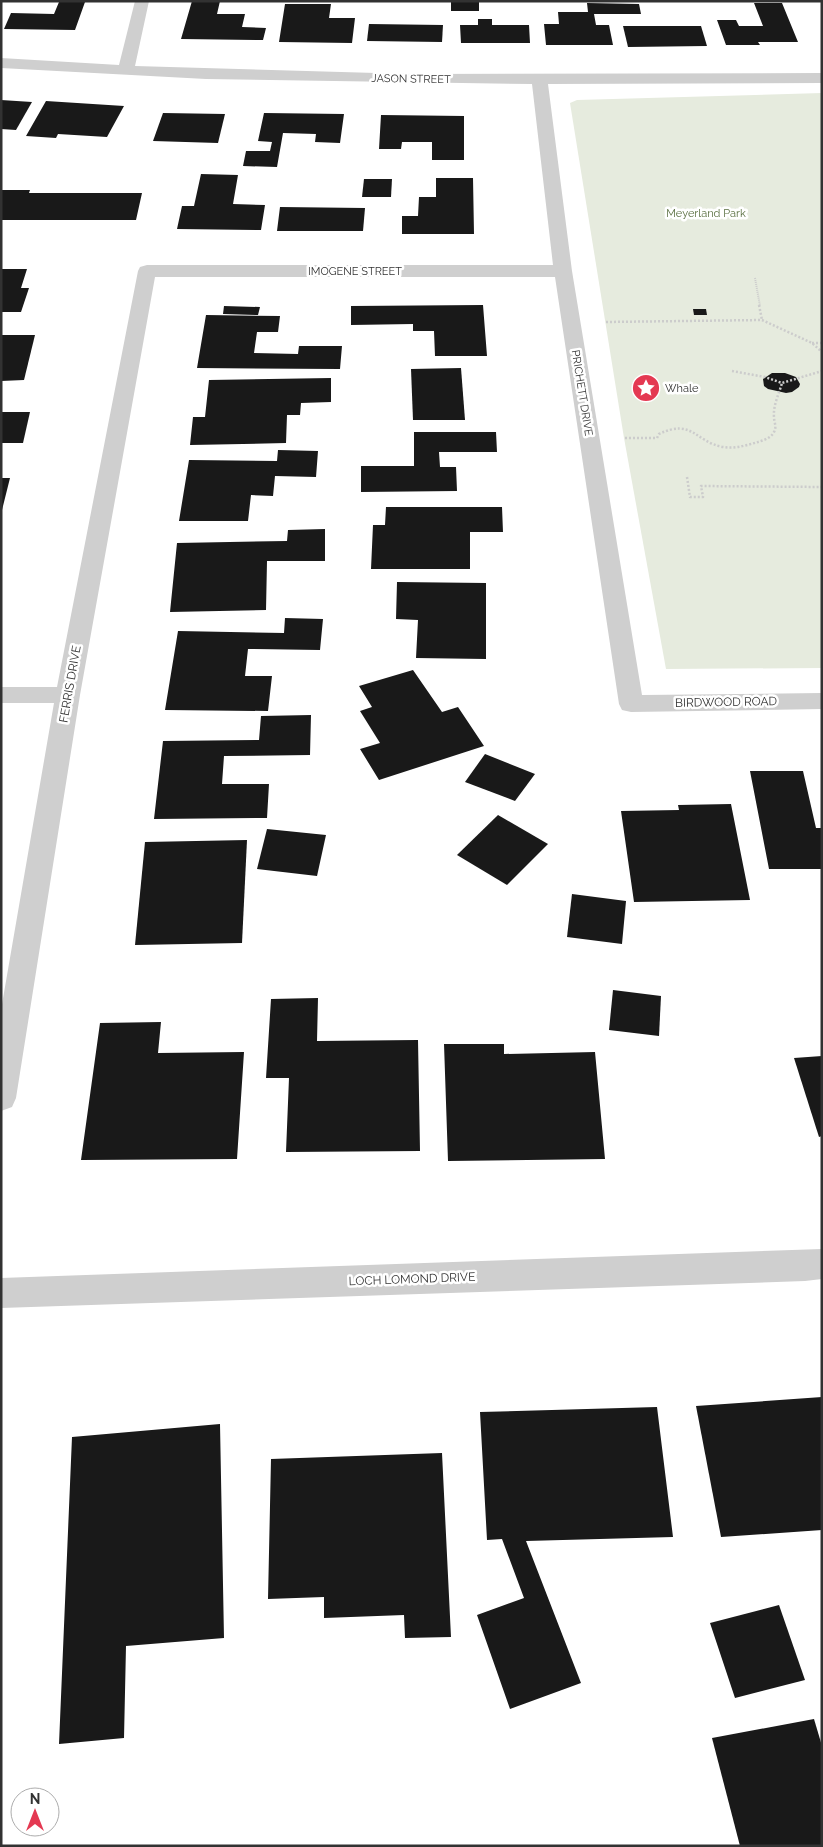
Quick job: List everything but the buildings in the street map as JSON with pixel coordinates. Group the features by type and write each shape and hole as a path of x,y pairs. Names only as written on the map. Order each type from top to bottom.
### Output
{"street":[{"path":"126,72 142,1"},
{"name":"JASON STREET","path":"1,62 126,72 310,77 540,81 822,78"},
{"name":"PRICHETT DRIVE","path":"540,81 563,271 631,704"},
{"name":"IMOGENE STREET","path":"147,271 563,271"},
{"name":"FERRIS DRIVE","path":"1,1098 68,695 147,271"},
{"path":"1,695 68,695"},
{"name":"BIRDWOOD ROAD","path":"631,704 822,701"},
{"name":"LOCH LOMOND DRIVE","path":"1,1293 795,1267 822,1264"}],"path":[{"path":"756,278 762,320"},
{"path":"571,323 762,320 812,343 822,352"},
{"path":"812,343 822,343"},
{"path":"732,371 782,382 822,371"},
{"path":"657,438 659,434 673,428 694,431 706,441 723,448 747,446 766,439 773,435 776,426 774,411 782,382"},
{"path":"687,477 690,497 702,498 701,486 822,488"}],"green space":[{"name":"Meyerland Park","path":"822,93 822,668 666,669 624,438 570,103 577,100"}],"place":[{"name":"Whale","path":"646,388"}]}
